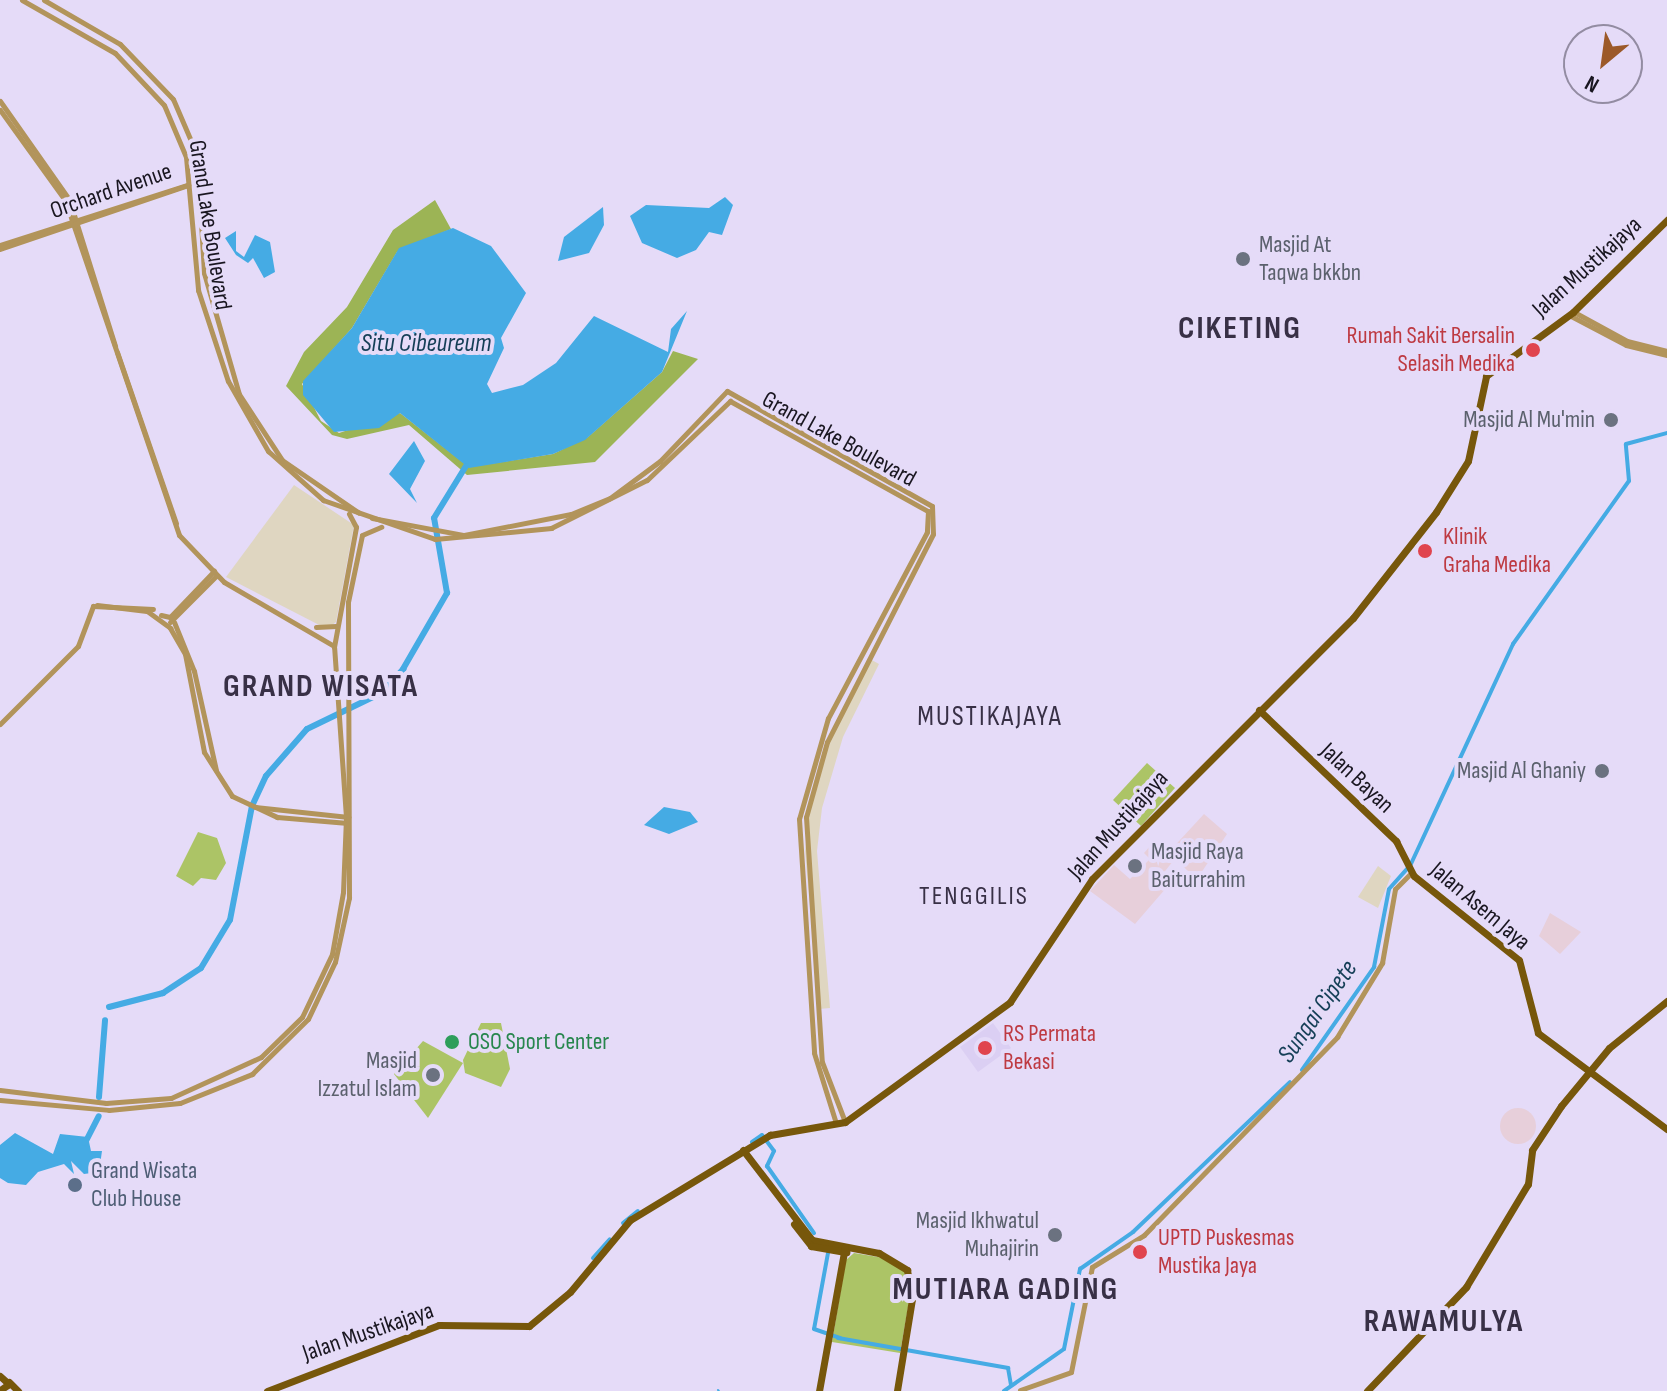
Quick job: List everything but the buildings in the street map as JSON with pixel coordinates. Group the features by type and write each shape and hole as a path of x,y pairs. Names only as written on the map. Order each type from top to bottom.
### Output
{"main road":[{"name":"Jalan Mustikajaya","path":"267,1391 439,1325 529,1326 570,1292 630,1220 764,1138 845,1122 1019,994 1092,879 1248,719 1353,618 1451,492 1474,444 1486,376 1571,313 1667,220"},
{"name":"Jalan Bayan","path":"1259,710 1264,721 1396,841 1409,868"},
{"path":"1248,719 1264,721"},
{"name":"Jalan Asem Jaya","path":"1409,868 1519,960 1532,1026 1586,1072 1667,1129"},
{"path":"1367,1391 1466,1287 1528,1184 1535,1144 1586,1072 1667,1001"},
{"path":"743,1150 806,1242 894,1259 909,1273 904,1350 897,1391"},
{"path":"819,1391 845,1250"},
{"path":"0,1376 13,1388"},
{"path":"3,1391 13,1388"}],"street":[{"name":"Grand Lake Boulevard","path":"22,0 101,43 143,78 179,133 202,305 248,411 294,471 361,514 435,536"},
{"name":"Grand Lake Boulevard","path":"44,0 139,58 180,112 197,155 213,331 239,407 268,451 304,488 345,511 386,528 447,537 514,536 573,520 663,468 724,402 757,410"},
{"path":"0,101 56,173 176,523 218,575 321,629 337,626"},
{"path":"0,110 51,175 74,222 173,524 218,575 334,647"},
{"name":"Orchard Avenue","path":"0,247 188,185"},
{"path":"202,305 210,302"},
{"path":"1571,313 1592,325 1667,353"},
{"name":"Grand Lake Boulevard","path":"447,537 525,528 610,498 660,461 722,392 879,478 935,513 812,776"},
{"path":"0,1090 106,1103 169,1099 217,1083 261,1057 302,1017 324,976 343,892 350,819 334,647 356,522 345,511"},
{"path":"341,716 346,630 363,522 349,563"},
{"path":"359,547 366,529 386,528"},
{"name":"Grand Lake Boulevard","path":"837,1126 826,1088 804,873 812,776 840,692 915,560"},
{"path":"166,622 174,622 218,575"},
{"path":"97,605 140,606 168,618 218,575"},
{"path":"97,605 147,611 166,622 185,654 209,764 248,805 255,809 350,819"},
{"path":"0,724 77,647 97,605"},
{"path":"174,622 194,671 215,769 248,805"},
{"path":"840,692 848,695"},
{"path":"0,1100 153,1109 205,1096 267,1063 308,1019 335,962 350,819"},
{"path":"1019,1390 1068,1374 1092,1267 1144,1235 1322,1057 1382,963 1395,889 1409,868"},
{"name":"Grand Lake Boulevard","path":"826,1088 845,1122"}],"shaded area":[{"path":"294,485 354,525 336,622 327,629 226,577"},
{"path":"868,658 879,664 843,737 822,808 817,851 830,1008 819,1009 805,851 810,804 833,732"},
{"path":"1204,814 1227,834 1197,879 1168,853"},
{"path":"1152,844 1173,861 1155,884 1167,873 1173,880 1135,924 1090,891 1114,865 1130,879 1150,859 1144,853"},
{"path":"1378,866 1391,876 1378,908 1358,897"},
{"path":"1550,913 1581,932 1560,954 1539,936"},
{"name":"RS Permata Bekasi","path":"993,1023 1011,1048 978,1072 960,1047"},
{"path":"1518,1108 1530,1114 1536,1126 1530,1138 1518,1144 1506,1138 1500,1126 1506,1114"}],"green space":[{"path":"435,200 451,229 397,252 352,328 302,384 321,421 339,433 400,413 469,467 553,454 588,437 662,372 673,351 698,359 595,462 467,475 409,425 347,439 332,435 286,386 304,352 347,307 393,230"},
{"path":"1147,763 1175,788 1141,826 1113,800"},
{"path":"198,832 217,838 226,863 216,880 201,878 193,886 176,876"},
{"path":"481,1023 501,1023 510,1069 501,1087 465,1073 463,1060"},
{"path":"423,1041 463,1063 428,1118 394,1074"},
{"path":"854,1253 884,1258 905,1271 911,1290 900,1353 832,1342 846,1260"}],"water":[{"path":"725,197 733,205 722,235 709,232 696,250 677,258 642,243 630,216 646,205 709,208"},
{"path":"603,207 604,225 589,253 558,261 564,237"},
{"name":"Situ Cibeureum","path":"453,228 491,246 526,293 501,338 504,348 487,384 492,393 523,385 556,363 594,316 668,352 671,329 687,311 662,372 585,440 553,454 469,468 400,413 379,428 334,432 303,395 303,381 352,328 399,248"},
{"path":"236,231 236,251 244,257 255,235 270,242 275,272 264,278 253,258 248,263 236,255 225,238"},
{"path":"414,441 425,461 410,489 417,503 389,474"},
{"path":"664,807 690,812 698,822 669,834 644,825"},
{"path":"15,1133 53,1154 60,1134 88,1137 91,1151 102,1151 99,1172 84,1174 71,1161 74,1174 64,1164 38,1172 26,1185 8,1183 0,1178 0,1145"}],"waterway":[{"name":"Sungai Cipete","path":"1302,1070 1374,967 1389,889 1410,866 1513,644 1629,481 1626,444 1667,433"},
{"path":"109,1007 163,993 201,968 230,920 252,806 266,776 307,729 381,693 403,669 447,593 434,518 466,466"},
{"path":"99,1097 105,1020"},
{"name":"Sungai Cipete","path":"1004,1391 1064,1349 1080,1269 1133,1232 1290,1082"},
{"path":"85,1143 99,1116"},
{"path":"752,1142 762,1135 774,1151 767,1166 814,1233"},
{"path":"623,1223 638,1211"},
{"path":"593,1258 610,1239"},
{"path":"828,1253 814,1329 840,1338"},
{"path":"838,1338 1008,1368 1011,1385"}],"place":[{"name":"Masjid At Taqwa bkkbn","path":"1243,259"},
{"name":"Rumah Sakit Bersalin Selasih Medika","path":"1533,350"},
{"name":"Masjid Al Mu'min","path":"1611,420"},
{"name":"Klinik Graha Medika","path":"1425,551"},
{"name":"Masjid Al Ghaniy","path":"1602,771"},
{"name":"Masjid Raya Baiturrahim","path":"1135,866"},
{"name":"OSO Sport Center","path":"452,1042"},
{"name":"RS Permata Bekasi","path":"985,1048"},
{"name":"Masjid Izzatul Islam","path":"433,1075"},
{"name":"Grand Wisata Club House","path":"75,1185"},
{"name":"Masjid Ikhwatul Muhajirin","path":"1055,1235"},
{"name":"UPTD Puskesmas Mustika Jaya","path":"1140,1252"}],"district":[{"name":"CIKETING","path":"1240,329"},
{"name":"GRAND WISATA","path":"321,687"},
{"name":"MUSTIKAJAYA","path":"990,717"},
{"name":"TENGGILIS","path":"974,897"},
{"name":"MUTIARA GADING","path":"1006,1290"},
{"name":"RAWAMULYA","path":"1444,1322"}]}
